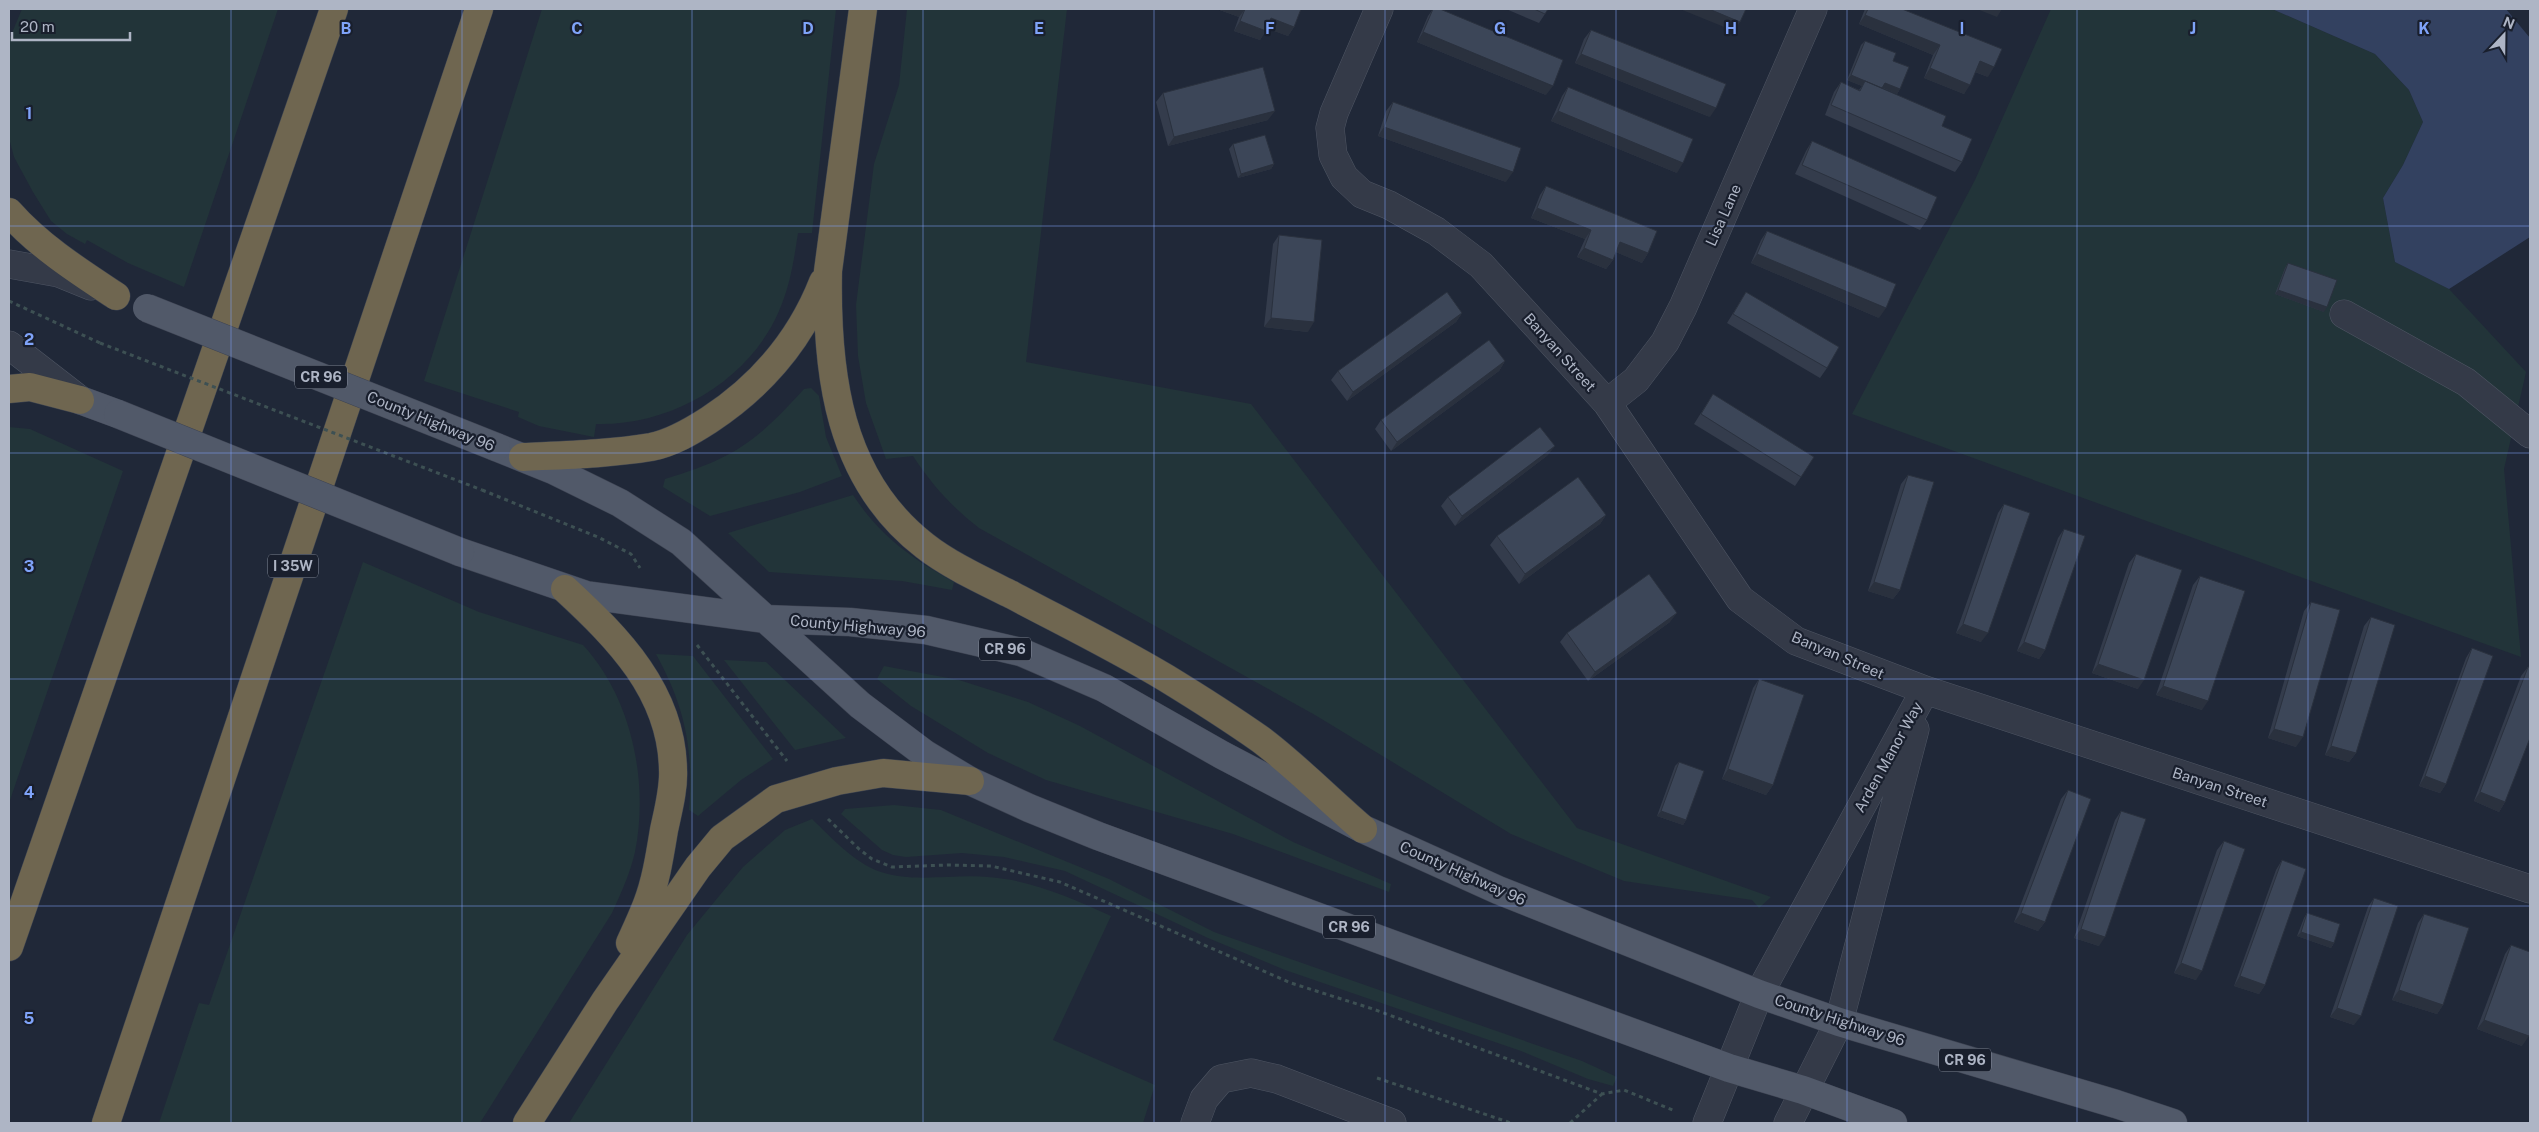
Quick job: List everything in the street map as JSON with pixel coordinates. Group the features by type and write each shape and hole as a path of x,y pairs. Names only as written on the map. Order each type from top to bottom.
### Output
{"highway":[{"path":"9,946 334,9"},
{"name":"I 35W","path":"106,1123 479,9"},
{"path":"863,9 828,271 829,358 843,428 866,476 880,499 906,529 926,547 990,584 1167,679 1261,740 1363,830"},
{"path":"9,212 32,235 70,266 116,296"},
{"path":"523,457 653,446 691,432 730,406 761,380 795,338 814,307 828,271"},
{"path":"9,389 30,387 80,400"},
{"path":"565,589 610,630 650,684 670,736 673,770 669,807 648,903 605,1001"},
{"path":"527,1123 605,1001 698,867 722,838 776,799 837,781 882,773 970,781"}],"main road":[{"name":"County Highway 96","path":"116,296 523,457 620,503 681,542 860,705 925,754 970,781 1029,808 1098,836 1729,1068 1803,1090 1893,1123"},
{"name":"County Highway 96","path":"80,400 460,552 586,595 764,619 850,622 926,630 1021,652 1104,688 1222,756 1363,830 1498,890 1759,994 1839,1022 2116,1104 2173,1123"}],"street":[{"name":"Banyan Street","path":"1379,9 1334,113 1330,128 1333,154 1344,177 1362,194 1389,205 1436,231 1481,265 1607,403 1740,599 1796,641 1926,690 2530,890"},
{"name":"Lisa Lane","path":"1607,403 1636,380 1665,342 1683,307 1813,9"},
{"name":"County Highway 96","path":"9,264 59,273 116,296"},
{"path":"2344,314 2466,382 2530,434"},
{"name":"County Highway 96","path":"9,345 80,400"},
{"name":"Arden Manor Way","path":"1707,1123 1759,994 1926,690"},
{"name":"Arden Manor Way","path":"1788,1123 1839,1022 1926,690"},
{"path":"1194,1123 1204,1099 1221,1079 1252,1072 1277,1079 1392,1123"}],"path":[{"path":"9,301 100,343 482,490 598,537 631,554"},
{"path":"700,648 786,760"},
{"path":"828,818 859,849 872,859 892,867 948,864 990,866 1060,882 1291,983 1373,1009 1602,1094 1624,1090 1679,1112"},
{"path":"1365,1113 1378,1078 1511,1123"},
{"path":"1570,1123 1602,1094"}],"shaded area":[{"path":"22,9 278,9 184,287 128,263 87,240 85,244 67,234 51,221 33,192 14,157 9,138 9,40"},
{"path":"542,9 836,9 812,233 798,233 786,292 766,336 728,378 704,394 679,408 652,417 624,423 596,424 594,437 539,426 518,417 519,412 424,381"},
{"path":"907,9 1067,9 1026,362 1251,404 1577,828 1771,897 1759,908 1752,900 1624,881 1511,834 1315,715 979,528 943,495 913,456 886,459 866,403 858,356 856,305 874,164 899,85"},
{"path":"2051,9 2272,9 2375,54 2409,90 2423,122 2403,165 2383,198 2395,262 2449,289 2526,372 2504,469 2521,657 1852,414 1975,180"},
{"path":"811,388 819,396 826,437 842,476 800,492 710,516 663,487 665,479 709,464 726,456 757,436 804,389"},
{"path":"9,427 30,429 123,471 9,803"},
{"path":"853,495 886,535 924,564 954,582 952,590 902,581 769,572 728,533"},
{"path":"363,562 479,612 583,645 600,666 614,690 625,715 633,742 638,770 639,825 635,852 628,876 612,913 480,1123 159,1123 199,1003 209,1005"},
{"path":"656,654 693,656 773,759 741,780 698,816 689,810 690,768 681,711 666,673"},
{"path":"724,660 766,662 846,738 795,750"},
{"path":"884,666 959,680 1028,702 1080,726 1293,842 1391,884 1389,892 1233,834 1046,780 988,753 911,706 877,679"},
{"path":"894,805 941,810 1109,879 1214,932 1582,1061 1617,1077 1613,1086 1588,1079 1521,1051 1285,970 1208,938 1065,871 1004,857 962,853 906,857 893,855 882,850 841,814 845,809"},
{"path":"812,819 862,863 881,872 920,878 975,876 1020,882 1066,897 1111,916 1053,1040 1155,1085 1143,1123 569,1123 687,935 743,867 785,830"}],"water":[{"path":"2272,9 2506,9 2530,38 2530,237 2449,289 2395,262 2383,198 2403,165 2423,122 2409,90 2375,54"}],"building":[{"path":"1245,9 1301,9 1294,27 1271,18 1266,31 1240,21"},
{"path":"1433,9 1440,9 1563,60 1553,86 1423,32"},
{"path":"1534,9 1548,9 1545,14"},
{"path":"1709,9 1746,9 1740,22"},
{"path":"1868,9 1902,9 2002,49 1994,67 1980,61 1970,85 1930,68 1940,45 1865,15"},
{"path":"1591,30 1726,84 1716,108 1581,54"},
{"path":"1865,41 1896,53 1893,61 1909,67 1900,89 1885,83 1882,88 1851,75"},
{"path":"1263,67 1275,111 1174,137 1163,93"},
{"path":"1865,81 1946,116 1942,126 1972,139 1962,162 1831,105 1841,82 1860,91"},
{"path":"1568,87 1693,139 1683,163 1558,111"},
{"path":"1393,102 1521,148 1513,172 1384,127"},
{"path":"1265,135 1274,164 1241,174 1233,144"},
{"path":"1812,141 1937,197 1927,220 1802,165"},
{"path":"1546,186 1657,231 1648,253 1620,242 1613,260 1584,248 1591,230 1537,208"},
{"path":"1767,231 1896,284 1886,308 1757,254"},
{"path":"1279,235 1322,240 1314,322 1271,318"},
{"path":"2288,263 2337,280 2327,307 2278,290"},
{"path":"1447,292 1462,313 1353,392 1338,371"},
{"path":"1746,292 1839,347 1827,368 1733,314"},
{"path":"1489,340 1505,361 1397,442 1381,420"},
{"path":"1713,394 1814,457 1801,477 1701,414"},
{"path":"1540,427 1555,446 1462,516 1448,497"},
{"path":"1908,475 1934,482 1900,590 1874,582"},
{"path":"1578,477 1606,515 1525,574 1497,536"},
{"path":"2004,504 2030,513 1988,633 1963,624"},
{"path":"2064,529 2085,536 2045,650 2024,642"},
{"path":"2136,554 2182,570 2144,680 2098,664"},
{"path":"1649,574 1677,613 1595,672 1567,633"},
{"path":"2200,576 2245,591 2208,701 2163,686"},
{"path":"2311,602 2340,610 2303,737 2274,729"},
{"path":"2371,617 2395,625 2356,753 2331,746"},
{"path":"2472,648 2493,656 2446,784 2425,776"},
{"path":"2528,667 2530,667 2530,738 2505,802 2480,792"},
{"path":"1759,679 1804,695 1773,785 1728,769"},
{"path":"1679,762 1704,771 1686,820 1661,811"},
{"path":"2068,790 2091,799 2045,922 2021,913"},
{"path":"2121,811 2146,819 2105,937 2081,929"},
{"path":"2224,841 2245,849 2202,971 2181,963"},
{"path":"2282,860 2306,869 2265,985 2240,976"},
{"path":"2374,898 2398,906 2361,1016 2337,1008"},
{"path":"2307,913 2340,924 2334,943 2301,932"},
{"path":"2424,914 2469,928 2443,1005 2399,990"},
{"path":"2511,945 2530,952 2529,1036 2484,1020"}]}
